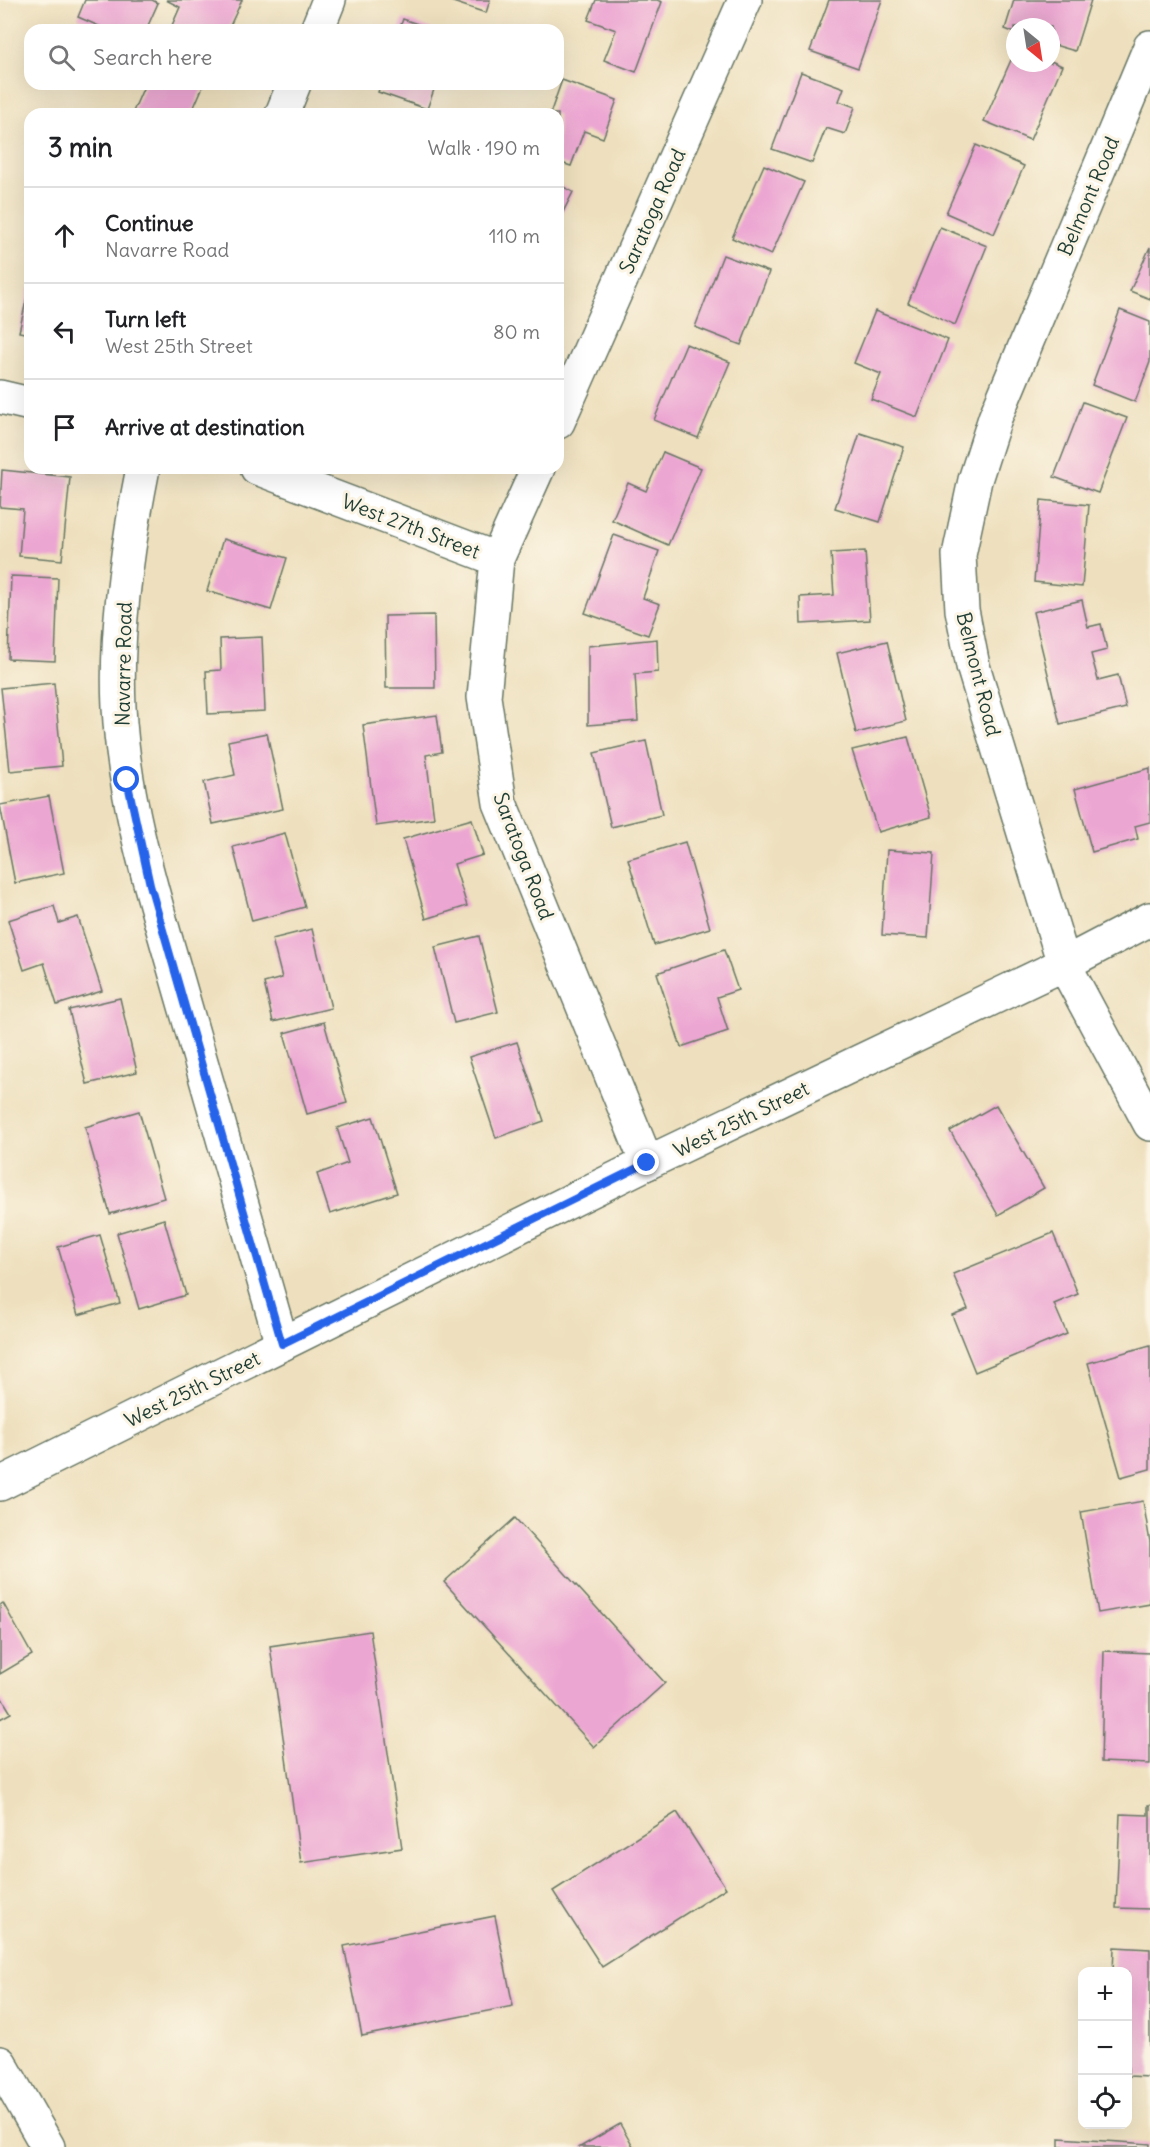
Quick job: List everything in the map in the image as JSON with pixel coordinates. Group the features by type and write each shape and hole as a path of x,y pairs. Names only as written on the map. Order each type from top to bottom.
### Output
{"street":[{"path":"319,24 329,0"},
{"name":"Saratoga Road","path":"564,408 745,0"},
{"name":"Belmont Road","path":"1150,48 995,418 975,480 959,555 962,610 973,666 1064,964 1150,1124"},
{"path":"284,108 292,90"},
{"path":"0,398 24,403"},
{"name":"Navarre Road","path":"142,474 130,531 120,647 119,707 127,780 150,885 282,1344"},
{"name":"West 27th Street","path":"273,474 497,559"},
{"name":"Saratoga Road","path":"535,474 497,559 484,696 500,803 647,1163"},
{"name":"West 25th Street","path":"0,1484 647,1163 1064,964 1150,919"},
{"path":"0,2063 48,2147"}],"building":[{"path":"85,0 152,0 158,3 149,24 94,24 78,17"},
{"path":"166,0 242,0 231,24 173,24 180,7"},
{"path":"447,0 490,0 486,13"},
{"path":"596,0 657,0 662,2 636,72 604,60 616,30 588,20"},
{"path":"829,0 882,0 858,68 810,51"},
{"path":"1014,0 1091,0 1075,51 1060,47 1060,18 1008,18"},
{"path":"403,19 418,24 401,24"},
{"path":"1006,71 1059,72 1030,140 984,121"},
{"path":"801,72 844,88 839,101 855,107 845,134 826,128 812,163 772,149"},
{"path":"564,81 617,100 603,138 584,131 571,166 564,164 564,108 552,108 558,90 564,90"},
{"path":"142,90 201,90 194,108 135,108"},
{"path":"379,90 434,90 427,108 378,92"},
{"path":"976,145 1024,166 994,234 946,213"},
{"path":"764,165 804,182 771,255 732,238"},
{"path":"564,187 573,192 564,210"},
{"path":"940,227 987,246 955,325 908,303"},
{"path":"1150,247 1150,299 1130,291"},
{"path":"723,255 769,272 741,345 695,327"},
{"path":"24,310 24,333 19,332"},
{"path":"1120,310 1150,322 1150,362 1135,402 1092,385"},
{"path":"875,311 948,340 917,417 871,399 881,374 854,363"},
{"path":"686,344 730,362 698,438 654,420"},
{"path":"1083,402 1127,418 1098,493 1054,477"},
{"path":"860,433 904,447 880,522 835,508"},
{"path":"663,452 701,468 668,545 612,520 628,483 646,491"},
{"path":"2,470 70,477 62,560 19,556 23,509 0,507"},
{"path":"1041,500 1089,505 1082,587 1034,582"},
{"path":"614,535 659,551 643,598 660,604 648,635 585,613"},
{"path":"223,539 287,558 271,610 207,591"},
{"path":"865,551 870,620 801,624 800,597 834,595 831,553"},
{"path":"11,576 58,578 55,661 8,659"},
{"path":"1082,600 1088,627 1101,624 1107,650 1091,654 1098,680 1118,675 1126,708 1060,724 1033,612"},
{"path":"434,615 435,688 386,688 385,616"},
{"path":"262,637 265,711 208,714 206,671 221,670 220,639"},
{"path":"657,639 658,672 635,674 638,721 588,725 588,646"},
{"path":"887,641 906,721 856,733 837,653"},
{"path":"54,683 62,766 10,771 1,688"},
{"path":"437,715 442,752 426,755 434,818 376,826 363,725"},
{"path":"267,733 283,809 213,824 204,782 235,775 228,741"},
{"path":"908,737 931,817 878,832 852,750"},
{"path":"646,741 662,815 611,827 594,753"},
{"path":"1150,768 1150,822 1135,826 1138,839 1092,852 1075,789"},
{"path":"49,796 64,873 15,883 0,805"},
{"path":"472,819 483,855 454,864 467,906 426,919 403,839"},
{"path":"285,833 305,907 252,921 233,847"},
{"path":"685,842 710,928 654,945 628,859"},
{"path":"887,850 934,853 928,938 882,935"},
{"path":"54,906 59,923 78,917 102,991 57,1005 44,963 24,970 8,920"},
{"path":"312,929 331,1008 273,1022 264,983 282,978 272,939"},
{"path":"479,936 498,1012 454,1023 435,947"},
{"path":"724,950 738,990 717,997 728,1031 681,1047 657,973"},
{"path":"120,998 137,1072 87,1084 69,1010"},
{"path":"324,1022 347,1103 307,1114 284,1033"},
{"path":"517,1042 544,1121 496,1138 469,1057"},
{"path":"996,1105 1044,1188 998,1215 950,1131"},
{"path":"139,1111 164,1198 110,1214 85,1127"},
{"path":"373,1117 397,1193 330,1214 317,1174 348,1163 337,1128"},
{"path":"164,1219 186,1295 139,1309 117,1233"},
{"path":"1053,1233 1078,1294 1054,1304 1067,1334 975,1372 952,1315 968,1309 953,1274"},
{"path":"100,1235 120,1303 78,1315 58,1247"},
{"path":"1150,1345 1150,1469 1121,1477 1088,1363"},
{"path":"1143,1501 1150,1542 1150,1604 1098,1613 1081,1512"},
{"path":"515,1518 665,1683 594,1747 444,1582"},
{"path":"3,1603 32,1655 0,1674 0,1605"},
{"path":"370,1631 402,1848 301,1863 270,1646"},
{"path":"1104,1651 1150,1653 1150,1764 1101,1762"},
{"path":"0,1695 11,1713 0,1719"},
{"path":"1148,1805 1150,1805 1150,1909 1116,1908 1120,1814 1148,1815"},
{"path":"677,1812 726,1888 602,1967 553,1891"},
{"path":"495,1916 513,2006 362,2036 344,1946"},
{"path":"1114,1947 1150,1949 1150,2077 1132,2076 1132,1967 1113,1967"},
{"path":"620,2124 633,2147 580,2147"},
{"path":"1059,2138 1150,2144 1150,2147 1059,2147"}],"route":[{"path":"127,780 150,885 282,1344 647,1163"}]}
